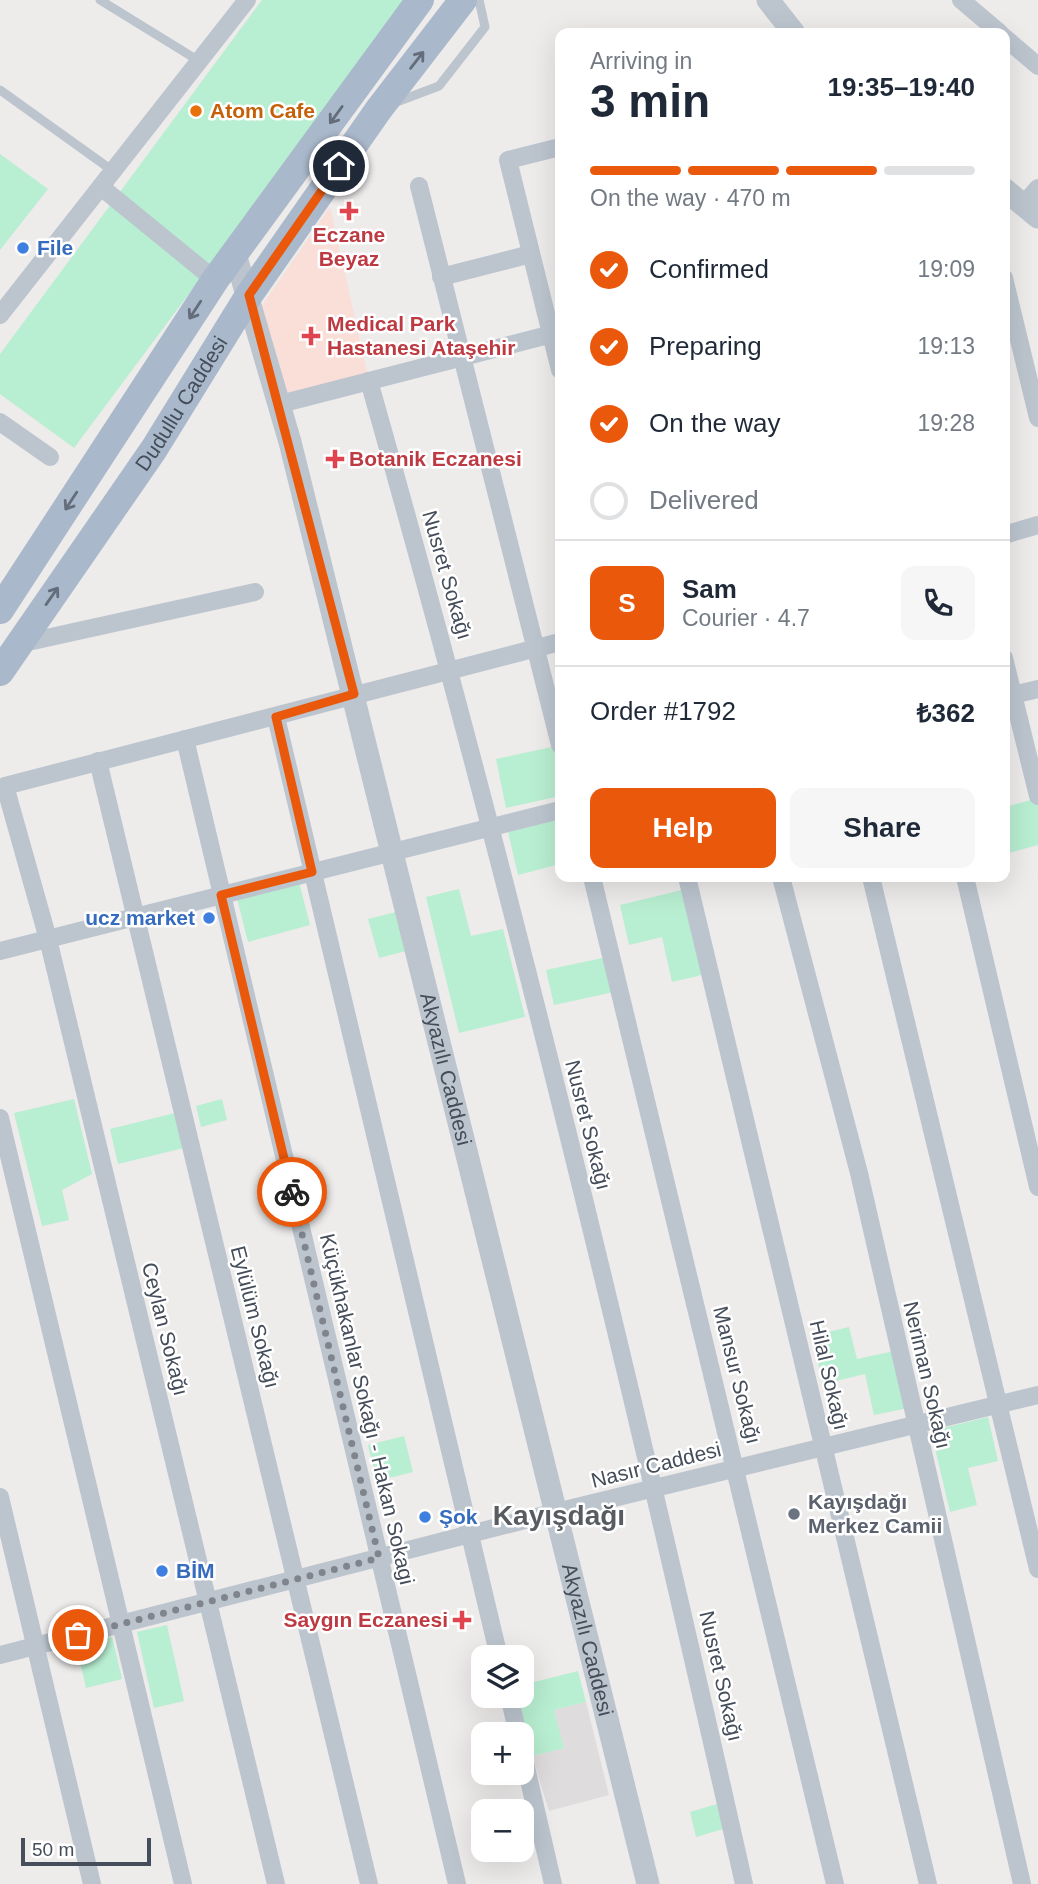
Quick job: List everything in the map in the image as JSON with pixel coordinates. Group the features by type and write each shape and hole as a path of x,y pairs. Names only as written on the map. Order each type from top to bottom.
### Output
{"main road":[{"name":"Dudullu Caddesi","path":"0,610 215,280 420,0"},
{"name":"Dudullu Caddesi","path":"0,672 154,449 249,295 379,108 463,0"}],"street":[{"path":"0,314 247,0"},
{"path":"768,0 790,28"},
{"path":"961,0 994,28"},
{"path":"1010,42 1038,66"},
{"path":"555,148 508,160 531,254 555,330"},
{"path":"419,186 555,724"},
{"path":"101,187 215,280"},
{"path":"1010,192 1033,203"},
{"name":"Akyazılı Caddesi","path":"235,254 280,404 354,694 648,1884"},
{"path":"441,277 531,254"},
{"path":"1010,303 1038,418"},
{"path":"280,404 555,333"},
{"name":"Nusret Sokağı","path":"369,381 450,668 655,1488 744,1884"},
{"path":"0,422 50,457"},
{"path":"1010,533 1038,525"},
{"path":"19,644 255,592"},
{"path":"98,761 555,643"},
{"path":"1010,696 1038,689"},
{"path":"1010,699 1038,796"},
{"path":"276,717 496,1645"},
{"name":"Küçükhakanlar Sokağı - Hakan Sokagi","path":"185,739 457,1884"},
{"name":"Ceylan Sokağı","path":"98,761 5,786 48,939 276,1884"},
{"name":"Eylülüm Sokağı","path":"98,761 369,1884"},
{"path":"0,951 555,811"},
{"name":"Mansur Sokağı","path":"593,882 835,1884"},
{"name":"Hilal Sokağı","path":"688,882 928,1884"},
{"name":"Neriman Sokağı","path":"782,882 859,1172 1022,1884"},
{"path":"872,882 1038,1569"},
{"path":"966,882 1038,1187"},
{"path":"0,1118 183,1884"},
{"name":"Nasır Caddesi","path":"0,1655 655,1488 1038,1395"},
{"path":"0,1497 92,1884"},
{"path":"530,1785 554,1884"}],"lane":[{"path":"100,0 199,61"},
{"path":"379,108 439,86 485,27 479,0"},
{"path":"0,90 113,171"}],"shaded area":[{"path":"330,207 368,376 288,395 261,307"},
{"path":"586,1702 609,1795 549,1811 534,1756 564,1748 554,1710"}],"green space":[{"path":"262,0 408,0 74,448 0,394 0,354"},
{"path":"0,154 48,189 0,250"},
{"path":"555,746 555,797 506,808 496,759"},
{"path":"1038,798 1038,845 1010,853 1010,806"},
{"path":"555,820 555,865 518,875 508,832"},
{"path":"299,882 310,925 248,942 237,898"},
{"path":"459,889 471,936 503,929 525,1017 459,1033 426,897"},
{"path":"686,889 706,974 672,982 662,937 629,945 620,905"},
{"path":"400,911 410,950 379,958 368,919"},
{"path":"607,957 614,992 554,1005 546,970"},
{"path":"74,1099 92,1174 62,1190 69,1220 42,1226 14,1113"},
{"path":"222,1099 227,1120 201,1127 196,1106"},
{"path":"175,1113 184,1148 118,1164 110,1129"},
{"path":"849,1327 857,1359 894,1351 908,1408 874,1415 865,1374 823,1384 812,1336"},
{"path":"988,1417 998,1461 968,1468 977,1505 950,1512 931,1431"},
{"path":"404,1436 413,1472 377,1481 368,1445"},
{"path":"167,1625 184,1701 154,1708 137,1632"},
{"path":"112,1637 122,1679 86,1688 76,1645"},
{"path":"578,1671 586,1702 554,1710 564,1748 534,1756 534,1722 524,1722 520,1708 534,1708 534,1682"},
{"path":"717,1804 723,1829 696,1837 690,1812"}],"way so far":[{"path":"78,1635 379,1558 292,1192"}],"place":[{"name":"Atom Cafe","path":"196,111"},
{"name":"Eczane Beyaz","path":"349,211"},
{"name":"File","path":"23,248"},
{"name":"Medical Park Hastanesi Ataşehir","path":"311,336"},
{"name":"Botanik Eczanesi","path":"335,459"},
{"name":"ucz market","path":"209,918"},
{"name":"Kayışdağı Merkez Camii","path":"794,1514"},
{"name":"Şok","path":"425,1517"},
{"name":"BİM","path":"162,1571"},
{"name":"Saygın Eczanesi","path":"462,1620"}],"district":[{"name":"Kayışdağı","path":"559,1515"}],"route":[{"path":"292,1192 221,895 312,872 276,717 354,694 290,442 249,295 339,166"}]}
